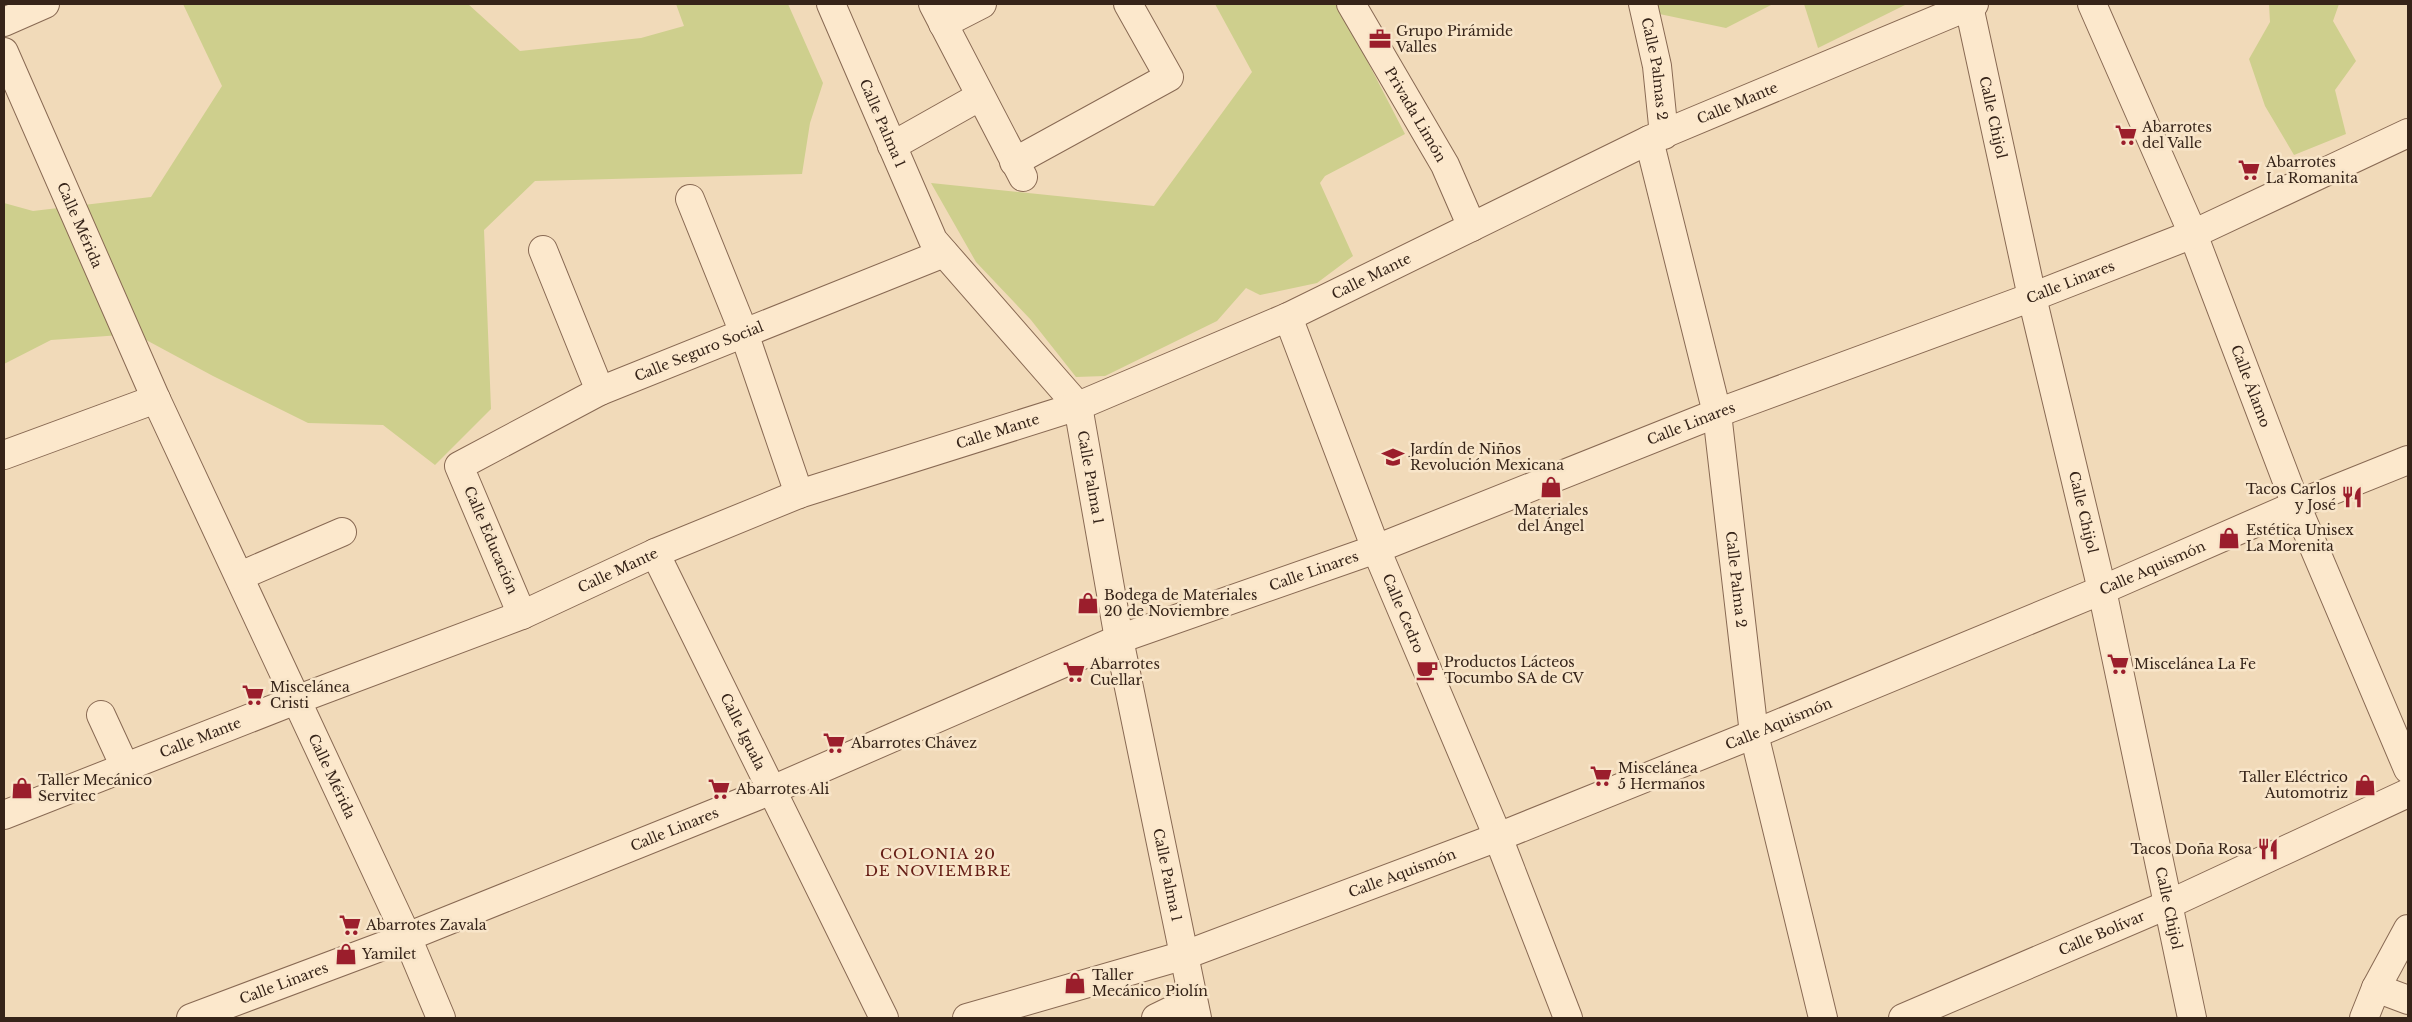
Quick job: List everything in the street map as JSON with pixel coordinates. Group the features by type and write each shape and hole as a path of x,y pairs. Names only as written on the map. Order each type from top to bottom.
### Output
{"street":[{"path":"4,22 45,4"},
{"name":"Calle Palma 1","path":"831,4 933,240 1078,406 1119,639 1195,1009"},
{"path":"982,4 938,14 1019,170 1169,77 1128,4"},
{"name":"Privada Limón","path":"1351,4 1445,165 1472,228"},
{"name":"Calle Palmas 2","path":"1643,4 1657,66 1656,137"},
{"name":"Calle Álamo","path":"2092,4 2192,234 2296,505 2408,770"},
{"name":"Calle Mante","path":"4,816 296,700 522,615 655,553 799,494 1078,406 1288,317 1656,137 1972,5"},
{"name":"Calle Chijol","path":"1972,5 2032,297 2102,590 2192,1018"},
{"name":"Calle Mérida","path":"4,52 156,399 407,938 441,1018"},
{"path":"892,146 979,96"},
{"name":"Calle Linares","path":"191,1018 407,938 772,790 1119,639 1376,550 1717,413 2032,297 2192,234 2408,133"},
{"name":"Calle Palma 2","path":"1656,137 1717,413 1754,734 1823,1018"},
{"path":"690,199 744,333 799,494"},
{"path":"543,250 600,391"},
{"name":"Calle Seguro Social","path":"459,466 600,391 944,253"},
{"name":"Calle Cedro","path":"1288,317 1376,550 1498,837 1568,1018"},
{"path":"4,455 156,399"},
{"name":"Calle Aquismón","path":"967,1018 1185,955 1498,837 1754,734 2102,590 2296,505 2408,460"},
{"name":"Calle Educación","path":"459,466 522,615"},
{"path":"240,576 342,532"},
{"name":"Calle Iguala","path":"655,553 884,1018"},
{"path":"102,714 126,766"},
{"name":"Calle Bolívar","path":"1903,1018 2167,906 2408,793"},
{"path":"2364,1018 2376,988 2408,929"},
{"path":"2376,988 2408,1000"},
{"path":"1156,1018 1195,1009"}],"green space":[{"path":"183,4 468,4 520,51 641,38 684,26 676,4 788,4 823,83 810,123 802,174 535,181 484,230 491,409 435,465 383,425 308,423 213,376 135,334 51,340 4,364 4,203 33,211 151,197 222,86"},
{"path":"1215,4 1351,4 1343,14 1405,134 1325,176 1320,183 1353,256 1317,283 1260,295 1246,288 1217,321 1105,376 1076,377 1031,320 976,262 931,183 1154,206 1252,72"},
{"path":"1647,4 1773,4 1726,28 1650,12"},
{"path":"1804,4 1907,4 1818,48"},
{"path":"2269,4 2339,4 2333,21 2356,61 2335,90 2346,134 2294,155 2265,106 2249,59 2270,22"}],"place":[{"name":"Grupo Pirámide Valles","path":"1380,39"},
{"name":"Abarrotes del Valle","path":"2126,135"},
{"name":"Abarrotes La Romanita","path":"2249,170"},
{"name":"Jardín de Niños Revolución Mexicana","path":"1393,457"},
{"name":"Materiales del Ángel","path":"1551,487"},
{"name":"Tacos Carlos y José","path":"2352,497"},
{"name":"Estética Unisex La Morenita","path":"2229,538"},
{"name":"Bodega de Materiales 20 de Noviembre","path":"1088,603"},
{"name":"Miscelánea La Fe","path":"2118,664"},
{"name":"Productos Lácteos Tocumbo SA de CV","path":"1427,670"},
{"name":"Abarrotes Cuellar","path":"1074,672"},
{"name":"Miscelánea Cristi","path":"253,695"},
{"name":"Abarrotes Chávez","path":"834,743"},
{"name":"Miscelánea 5 Hermanos","path":"1601,776"},
{"name":"Taller Eléctrico Automotriz","path":"2365,785"},
{"name":"Taller Mecánico Servitec","path":"22,788"},
{"name":"Abarrotes Ali","path":"719,789"},
{"name":"Tacos Doña Rosa","path":"2268,849"},
{"name":"Abarrotes Zavala","path":"350,925"},
{"name":"Yamilet","path":"346,954"},
{"name":"Taller Mecánico Piolín","path":"1075,983"}],"district":[{"name":"COLONIA 20 DE NOVIEMBRE","path":"938,862"}]}
